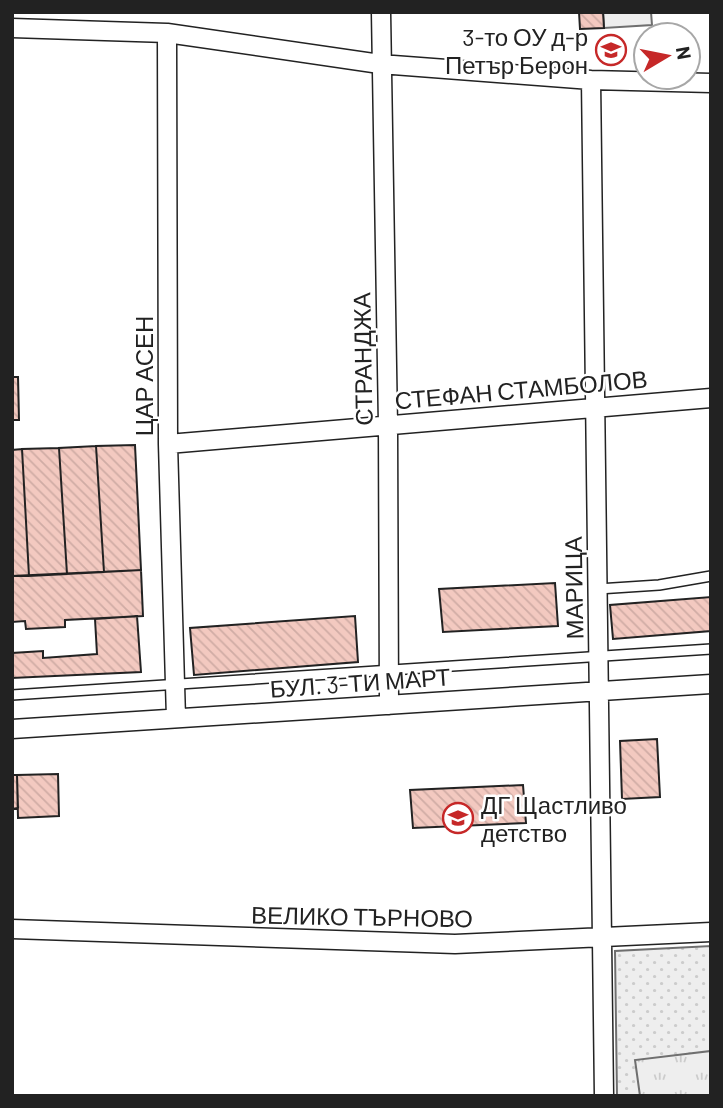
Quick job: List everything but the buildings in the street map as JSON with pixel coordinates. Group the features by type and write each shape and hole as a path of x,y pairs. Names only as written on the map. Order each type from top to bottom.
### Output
{"street":[{"name":"СТРАНДЖА","path":"381,12 388,425 388,705"},
{"path":"12,28 167,33 380,64 591,80 711,83"},
{"name":"ЦАР АСЕН","path":"167,33 168,444 176,718"},
{"name":"МАРИЦА","path":"591,80 604,1096"},
{"name":"СТЕФАН СТАМБОЛОВ","path":"168,444 711,398"},
{"name":"БУЛ. 3-ТИ МАРТ","path":"12,729 711,684"},
{"name":"ВЕЛИКО ТЪРНОВО","path":"12,929 455,944 711,932"}],"lane":[{"path":"598,589 659,586 711,576"},
{"path":"12,695 711,649"}],"green space":[{"path":"603,12 651,12 652,21 632,21 632,26 604,28"},
{"path":"711,946 711,1096 617,1096 615,951"},
{"path":"711,1051 711,1096 640,1096 635,1060"}],"place":[{"name":"3-то ОУ д-р Петър Берон","path":"611,50"},
{"name":"ДГ Щастливо детство","path":"458,818"}]}
